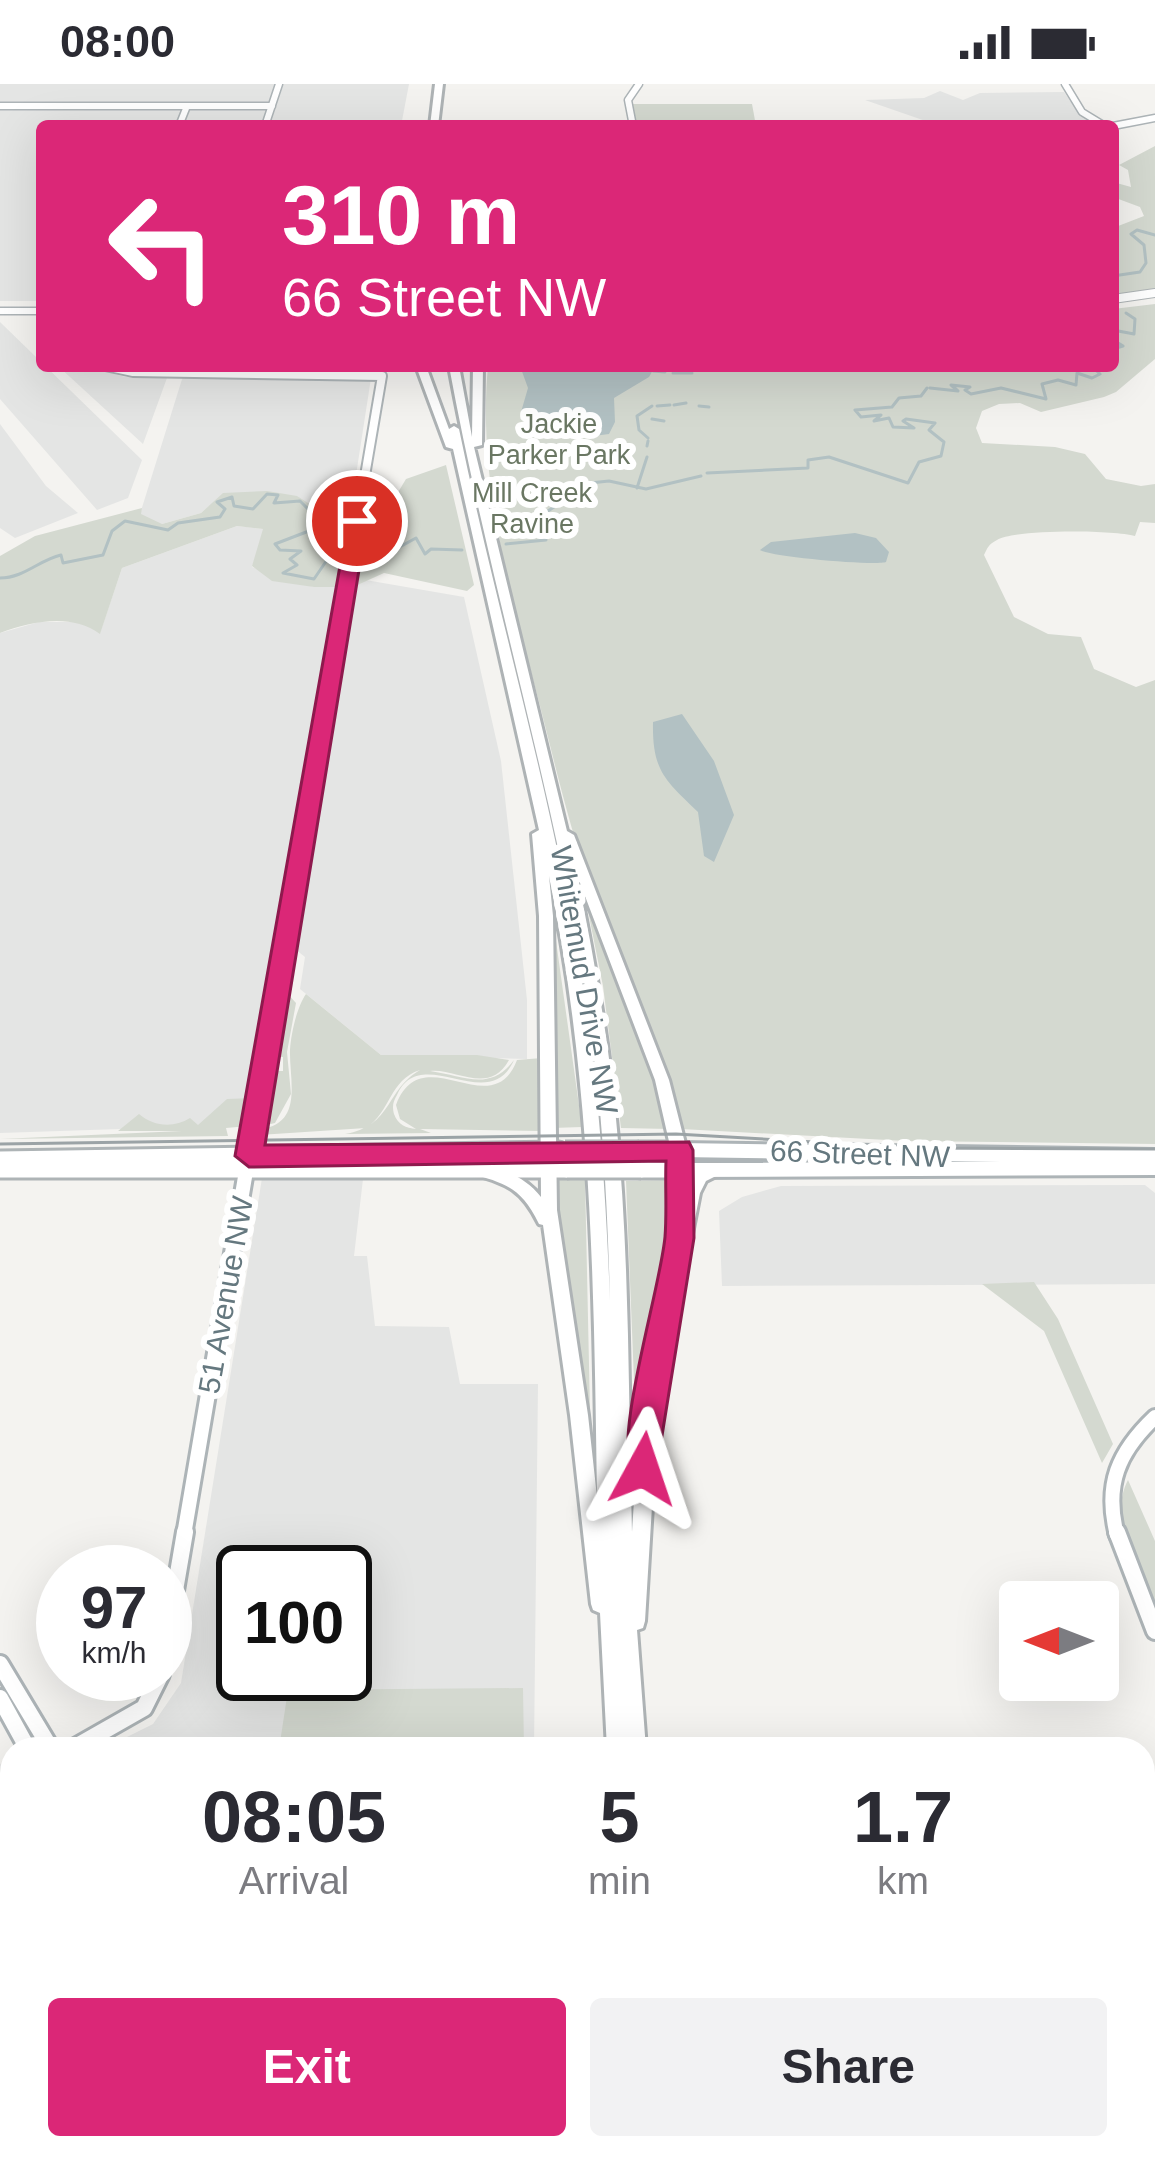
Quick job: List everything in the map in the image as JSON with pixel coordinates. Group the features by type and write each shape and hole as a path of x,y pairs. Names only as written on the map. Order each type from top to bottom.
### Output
{"highway":[{"path":"438,120 442,84"},
{"path":"423,372 462,474"},
{"name":"Whitemud Drive NW","path":"445,372 462,474 592,990 611,1141 621,1663 618,1737"},
{"name":"Whitemud Drive NW","path":"455,372 544,800"},
{"path":"478,372 475,423 486,532"},
{"path":"544,800 547,1150 553,1242 579,1415 592,1563 621,1663"},
{"path":"544,800 656,1061 680,1150 680,1238"},
{"path":"475,1169 509,1176 527,1186 553,1242"},
{"path":"621,1663 649,1408 680,1238 695,1186 716,1170"},
{"name":"Whitemud Drive NW","path":"621,1663 635,1737"}],"main road":[{"path":"1119,301 1155,297"},
{"name":"66 Street NW","path":"248,1162 547,1150 680,1150"},
{"path":"0,1159 41,1164 248,1162"},
{"name":"66 Street NW","path":"248,1162 681,1170"},
{"path":"0,1170 41,1164"}],"street":[{"path":"267,120 279,84"},
{"path":"632,120 628,100 639,84"},
{"path":"1065,84 1082,112 1097,120"},
{"path":"0,106 272,106"},
{"path":"181,120 187,106"},
{"path":"1119,124 1155,118"},
{"path":"0,309 36,309"},
{"name":"51 Avenue NW","path":"133,372 379,374 379,396 183,1545"},
{"name":"66 Street NW","path":"680,1150 1155,1157"},
{"name":"66 Street NW","path":"681,1170 1155,1168"},
{"path":"1155,1417 1124,1443 1111,1481 1117,1537 1155,1631"},
{"path":"0,1664 44,1737"},
{"path":"0,1698 21,1737"},
{"path":"93,1737 145,1708 148,1701"}],"shaded area":[{"path":"0,84 409,84 402,120 36,120 36,301 0,301"},
{"path":"940,91 963,100 980,93 1064,92 1089,120 923,120 865,100 924,98"},
{"path":"0,322 36,357 36,372 51,372 142,460 128,498 97,510 0,399"},
{"path":"65,372 167,378 143,444"},
{"path":"522,372 652,372 614,398 615,422 609,434 586,437 521,412 528,388"},
{"path":"183,376 371,378 348,527 209,506 201,513 162,524 153,524 140,514"},
{"path":"0,424 46,486 78,513 15,538 0,528"},
{"path":"237,526 264,529 252,567 314,587 338,586 240,1125 0,1133 0,633 39,622 84,622 100,633 122,568"},
{"path":"855,533 876,538 889,552 886,562 823,560 760,550 771,542"},
{"path":"354,578 464,597 501,761 527,1000 527,1059 381,1055 300,989 305,957 295,949"},
{"path":"682,714 714,761 734,815 714,862 704,856 698,812 669,782 655,752 653,722"},
{"path":"262,1178 363,1179 354,1256 367,1256 375,1326 449,1327 460,1384 538,1384 534,1737 127,1737 153,1724 169,1701 192,1701 192,1614"},
{"path":"1145,1185 1155,1193 1155,1284 722,1286 719,1211 742,1197 781,1186"}],"green space":[{"path":"632,104 752,104 755,120 636,120"},
{"path":"1155,146 1155,290 1119,295 1119,226 1144,216 1140,207 1119,199 1119,184 1131,187 1128,170 1119,165"},
{"name":"Jackie Parker Park","path":"1155,304 1155,359 1116,392 1041,412 1020,403 999,404 982,411 976,428 982,443 1055,447 1085,454 1106,479 1155,484 1155,523 1140,522 1135,536 1086,532 1007,536 989,546 984,555 1014,617 1048,634 1081,637 1094,669 1136,687 1155,680 1155,1144 906,1141 681,1129 654,1038 584,868 518,622 492,495 488,372 1119,372 1119,308"},
{"name":"Mill Creek Ravine","path":"446,465 474,585 467,591 384,573 353,587 272,581 252,566 263,529 237,526 122,568 100,634 64,621 0,633 0,556 35,536 142,508 141,514 162,524 201,513 223,493 267,491 297,496 319,510 320,526 348,527 385,514 406,479"},
{"path":"586,901 655,1068 670,1129 621,1128 603,986"},
{"path":"551,905 582,1127 552,1128"},
{"path":"286,992 296,1003 287,1052 291,1094 275,1123 262,1126 273,1061 278,1062 276,1071 283,1071 283,1057 274,1057"},
{"path":"306,994 381,1055 477,1055 509,1060 501,1071 483,1079 496,1076 514,1060 503,1076 489,1082 438,1075 408,1080 393,1111 403,1125 416,1129 400,1119 396,1105 408,1086 422,1078 491,1085 506,1078 517,1060 542,1058 540,1131 420,1129 431,1133 345,1134 363,1128 259,1135 260,1129 283,1119 289,1109 290,1050","holes":["420,1070 400,1087 381,1116 371,1124 402,1081"]},
{"path":"253,1098 248,1126 226,1128 228,1136 0,1139 182,1131 118,1131 139,1114 158,1124 190,1118 198,1125 227,1099"},
{"path":"556,1178 585,1178 591,1458 554,1220"},
{"path":"675,1180 672,1244 637,1455 626,1181"},
{"path":"1034,1282 1058,1319 1113,1444 1102,1463 1044,1331 982,1284"},
{"path":"1128,1480 1155,1541 1155,1608 1123,1528 1122,1495"},
{"path":"523,1688 524,1737 281,1737 286,1701 372,1701 372,1689"}],"waterway":[{"path":"1119,275 1140,272 1146,263 1144,245 1131,234 1137,230 1155,235"},
{"path":"1119,331 1134,334 1135,319 1126,313"},
{"path":"1119,344 1123,346 1119,347"},
{"path":"930,388 958,391 951,385 970,387 965,390 971,394 1001,388 1046,399 1042,384 1058,380 1076,385 1077,373 1092,378 1098,372"},
{"path":"673,373 692,373"},
{"path":"707,473 808,468 808,460 829,457 908,483 919,462 941,456 944,442 929,430 935,423 906,419 903,421 914,428 893,427 889,418 874,421 881,415 861,417 855,410 892,407 899,398 921,396 927,388"},
{"path":"674,405 686,403"},
{"path":"657,406 670,405"},
{"path":"648,438 639,430 637,416 652,406"},
{"path":"699,406 709,407"},
{"path":"652,419 664,421"},
{"path":"647,446 648,441"},
{"path":"637,487 647,457"},
{"path":"637,487 701,476"},
{"path":"506,544 546,540 542,515 590,483 609,481 637,487"},
{"path":"0,578 61,555 63,563 103,555 112,531 125,521 168,530 178,523 220,517 225,509 217,502 232,497 234,506 253,509 267,494 278,495 274,503 300,501 316,517 314,529 275,544 280,550 301,551 290,559 297,565 283,573 314,579 329,557 338,555"},
{"path":"365,552 385,555 416,538 425,554 431,549 462,550"}],"tram line":[{"path":"0,1144 676,1134 918,1148 1155,1149"}],"route":[{"path":"357,521 249,1156 680,1150 680,1238 659,1340 643,1469"}]}
